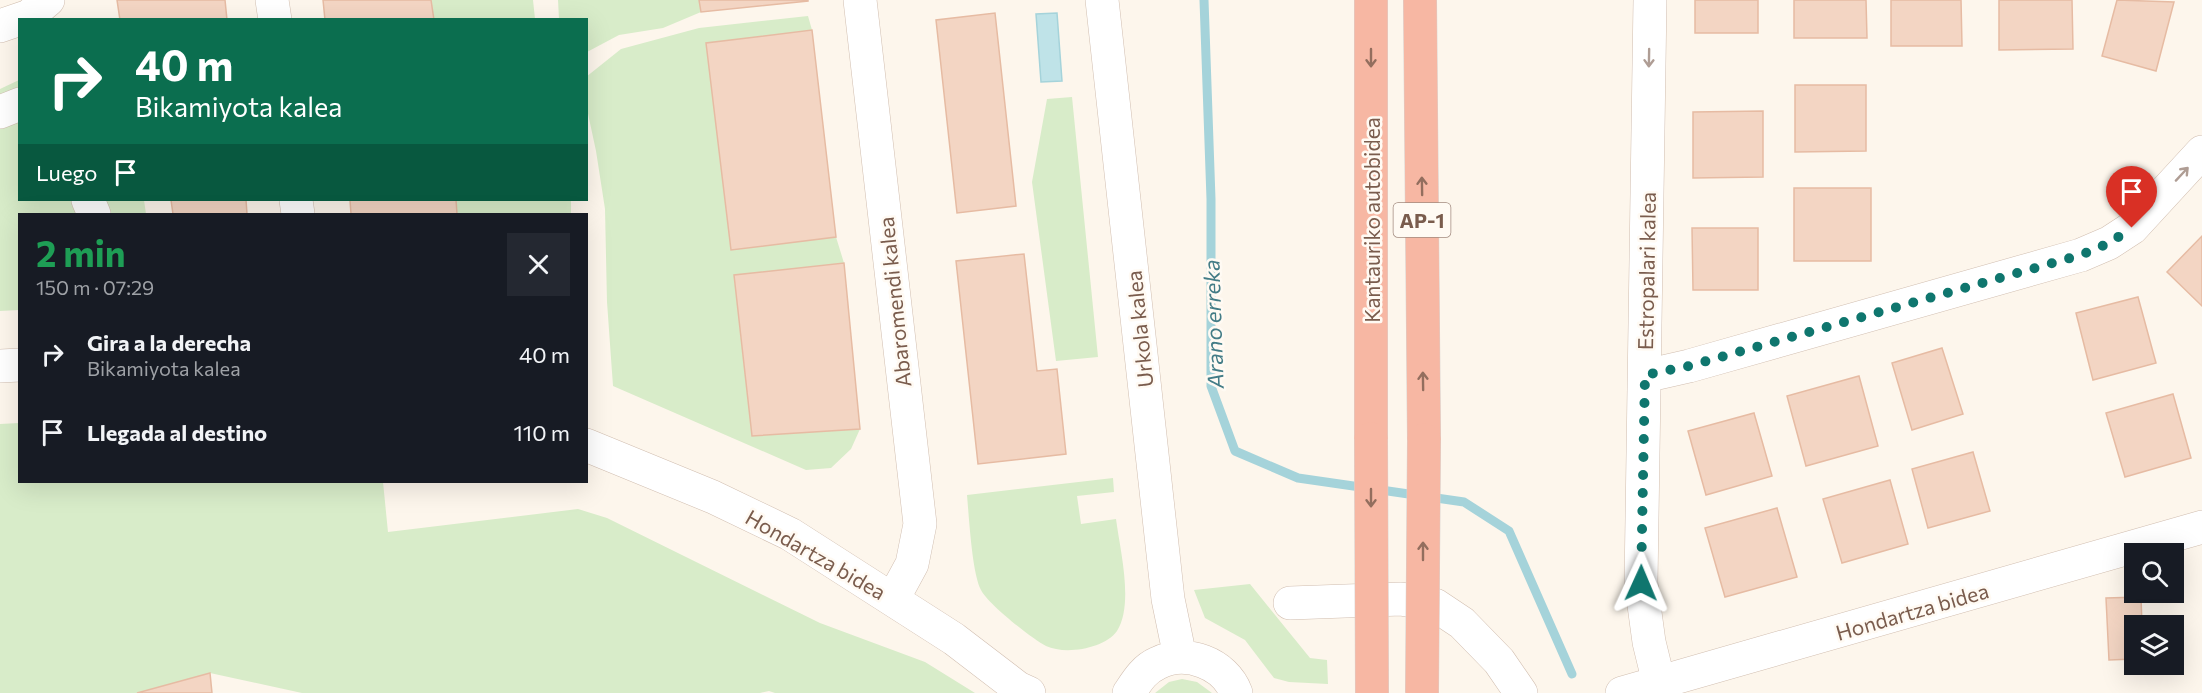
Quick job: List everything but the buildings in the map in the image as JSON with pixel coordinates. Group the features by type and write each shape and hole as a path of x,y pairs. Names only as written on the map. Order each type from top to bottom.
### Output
{"highway":[{"name":"Kantauriko autobidea","path":"1371,0 1372,693"},
{"name":"AP-1","path":"1420,0 1424,440 1422,693"}],"street":[{"path":"22,18 48,0"},
{"path":"272,0 275,18"},
{"name":"Abaromendi kalea","path":"860,0 920,524 912,564 893,599"},
{"name":"Urkola kalea","path":"1102,0 1168,599 1180,657"},
{"name":"Estropalari kalea","path":"1650,0 1641,583 1649,642 1659,683"},
{"path":"0,26 18,20"},
{"path":"0,112 18,105"},
{"path":"1645,375 1689,366 2081,255 2109,243 2132,228 2202,152"},
{"path":"0,366 18,365"},
{"name":"Hondartza bidea","path":"588,446 713,497 790,534 954,639 1018,688 1029,693"},
{"name":"Hondartza bidea","path":"1622,693 2202,527"},
{"path":"1290,603 1401,599 1435,605 1469,630 1499,661 1521,693"},
{"path":"1129,693 1140,676 1158,662 1180,657 1203,660 1222,672 1239,692"}],"green space":[{"path":"431,0 533,0 535,18 434,18"},
{"path":"558,0 699,0 701,12 663,28 619,35 588,51 588,18 559,18"},
{"path":"808,16 812,30 706,43 731,249 836,237 844,263 734,276 752,436 860,429 851,449 831,468 806,470 613,386 607,302 605,209 588,114 588,75 621,49 699,28"},
{"path":"18,80 18,201 144,201 146,213 18,213 18,310 0,311 0,89"},
{"path":"1072,97 1098,357 1056,361 1032,182 1047,99"},
{"path":"456,201 571,201 571,213 457,213"},
{"path":"18,423 18,483 383,483 388,532 578,509 607,518 820,623 925,662 975,693 775,693 769,691 760,693 302,693 210,673 137,693 0,693 0,424"},
{"path":"1113,478 1114,492 1077,496 1081,524 1116,519 1125,592 1122,620 1111,637 1094,646 1073,650 1054,649 1031,636 1011,620 981,590 973,558 967,495"},
{"path":"1250,584 1310,658 1327,660 1328,684 1289,682 1274,678 1245,640 1205,618 1194,590"},
{"path":"1182,679 1197,682 1212,693 1155,693 1169,682"}],"water":[{"path":"1057,13 1062,81 1041,82 1036,14"}],"waterway":[{"name":"Arano erreka","path":"1204,0 1211,199 1211,386 1235,451 1298,478 1464,502 1509,531 1572,674"}],"route":[{"path":"1641,583 1645,375 1689,366 2081,255 2109,243 2132,228"}]}
